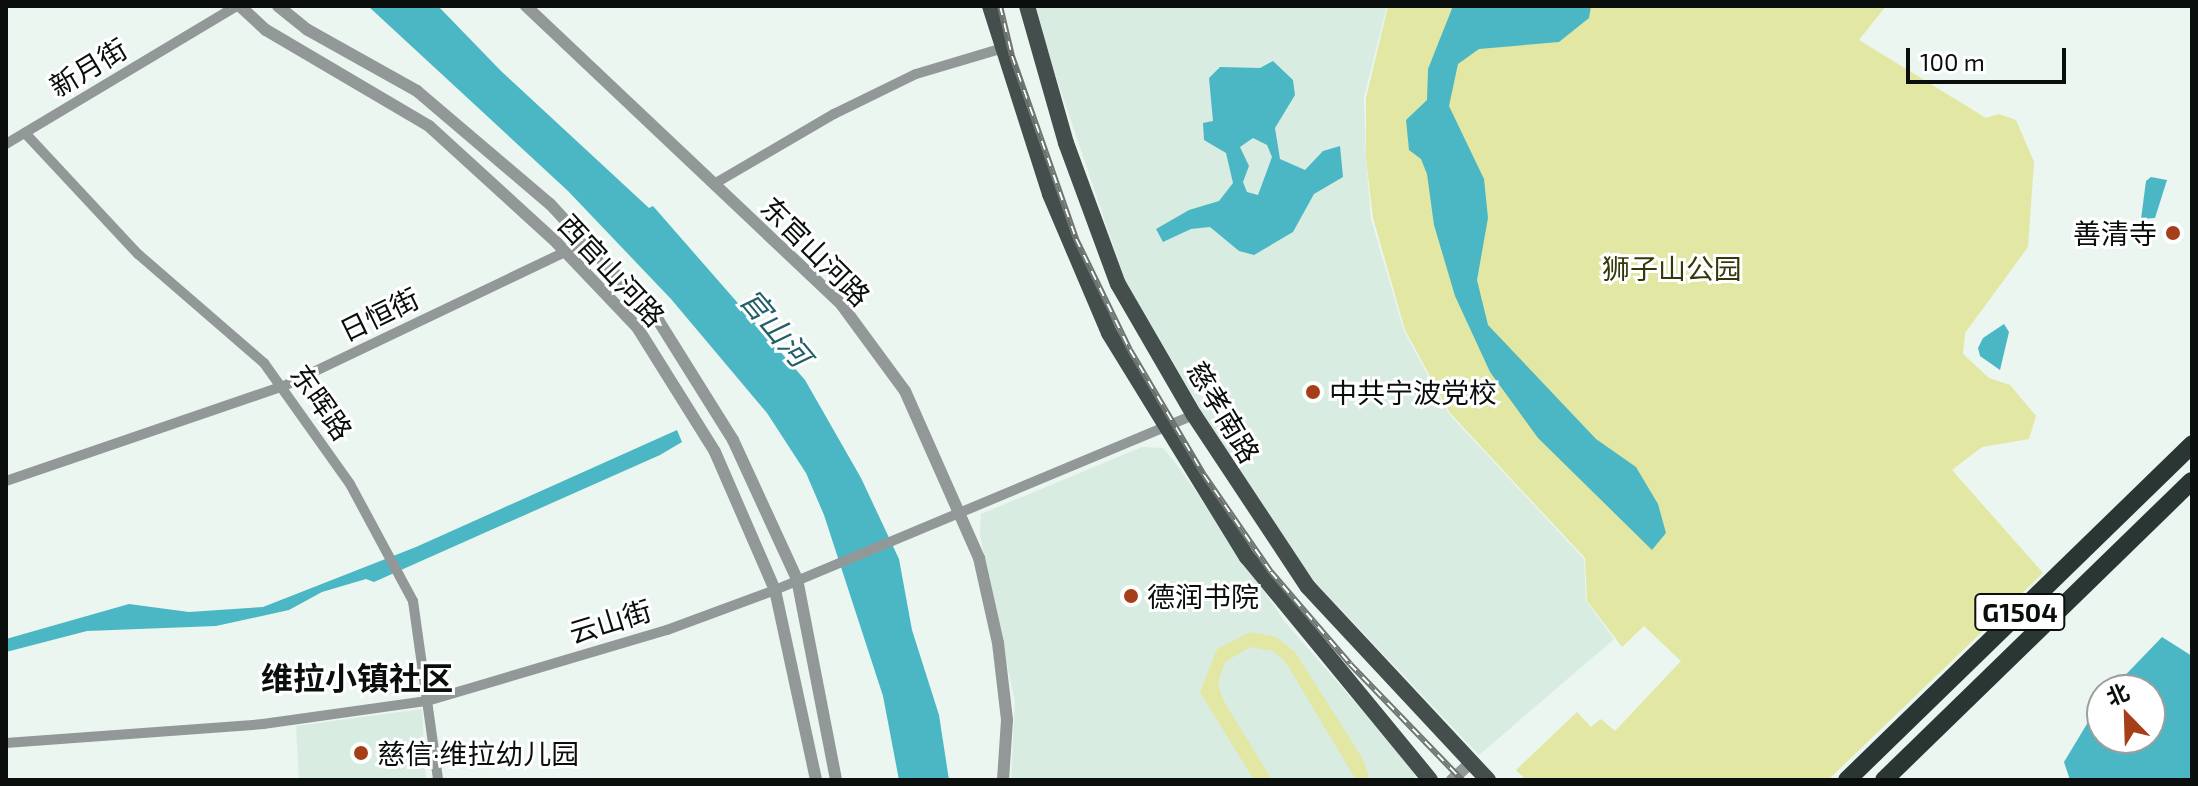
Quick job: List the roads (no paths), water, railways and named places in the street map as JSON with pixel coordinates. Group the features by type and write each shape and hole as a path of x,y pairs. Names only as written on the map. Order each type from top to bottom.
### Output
{"highway":[{"name":"G1504","path":"1847,780 2192,444"},
{"name":"G1504","path":"1884,780 2192,481"}],"main road":[{"name":"慈孝南路","path":"990,6 1000,49 1050,194 1109,333 1247,557 1430,780"},
{"name":"慈孝南路","path":"1027,6 1066,143 1118,284 1194,415 1308,587 1476,773"}],"street":[{"name":"新月街","path":"6,144 238,6"},
{"name":"西官山河路","path":"238,6 266,30 429,126 565,252 637,327 715,452 775,590 816,780"},
{"name":"西官山河路","path":"278,6 308,30 417,91 550,204 667,333 733,440 797,579 836,780"},
{"name":"东官山河路","path":"526,6 841,304 905,391 979,558 998,643 1007,720 1003,780"},
{"path":"714,184 834,114 916,74 1000,49"},
{"name":"东晖路","path":"25,133 138,254 284,386 350,484 413,601 438,780"},
{"name":"日恒街","path":"6,481 284,386 586,242"},
{"name":"云山街","path":"6,743 277,722 427,701 667,630 775,590 1194,415"},
{"path":"1452,780 1476,773"}],"water":[{"path":"368,6 438,6 501,71 649,208 653,206 805,380 861,478 899,559 912,630 939,715 949,780 899,780 883,696 824,515 806,473 767,413 671,299 568,191"},
{"path":"1453,6 1591,6 1589,18 1559,42 1479,49 1458,64 1449,106 1484,179 1488,218 1477,280 1488,325 1596,439 1636,467 1658,504 1666,533 1652,550 1538,438 1490,372 1455,296 1434,225 1427,174 1421,159 1409,150 1406,120 1427,100 1428,69"},
{"path":"1273,61 1293,80 1295,95 1275,128 1280,159 1305,170 1323,151 1340,146 1343,177 1314,194 1293,232 1254,255 1239,251 1210,227 1191,229 1163,242 1156,229 1189,210 1219,201 1233,183 1226,153 1204,140 1203,123 1213,121 1209,78 1220,67 1260,68","holes":["1253,138 1267,145 1272,157 1258,195 1247,192 1243,182 1249,166 1240,147"]},
{"path":"2151,177 2167,180 2155,218 2141,219 2146,181"},
{"path":"2004,324 2009,332 2000,370 1980,356 1978,348 1983,338"},
{"path":"677,430 682,442 660,455 374,582 366,579 322,592 289,610 216,626 87,631 6,652 6,639 129,604 189,612 263,607 416,547"},
{"path":"2162,637 2192,656 2192,778 2070,780 2064,762 2086,726 2086,754 2166,754 2166,674 2126,674"}],"railway":[{"path":"1000,6 1012,56 1076,239 1130,350 1204,475 1271,572 1350,664 1462,780"}],"place":[{"name":"善清寺","path":"2173,233"},
{"name":"中共宁波党校","path":"1313,392"},
{"name":"德润书院","path":"1131,596"},
{"name":"慈信·维拉幼儿园","path":"361,753"}],"district":[{"name":"维拉小镇社区","path":"357,677"}],"park label":[{"name":"狮子山公园","path":"1672,268"}],"water label":[{"name":"官山河","path":"776,327"}]}
